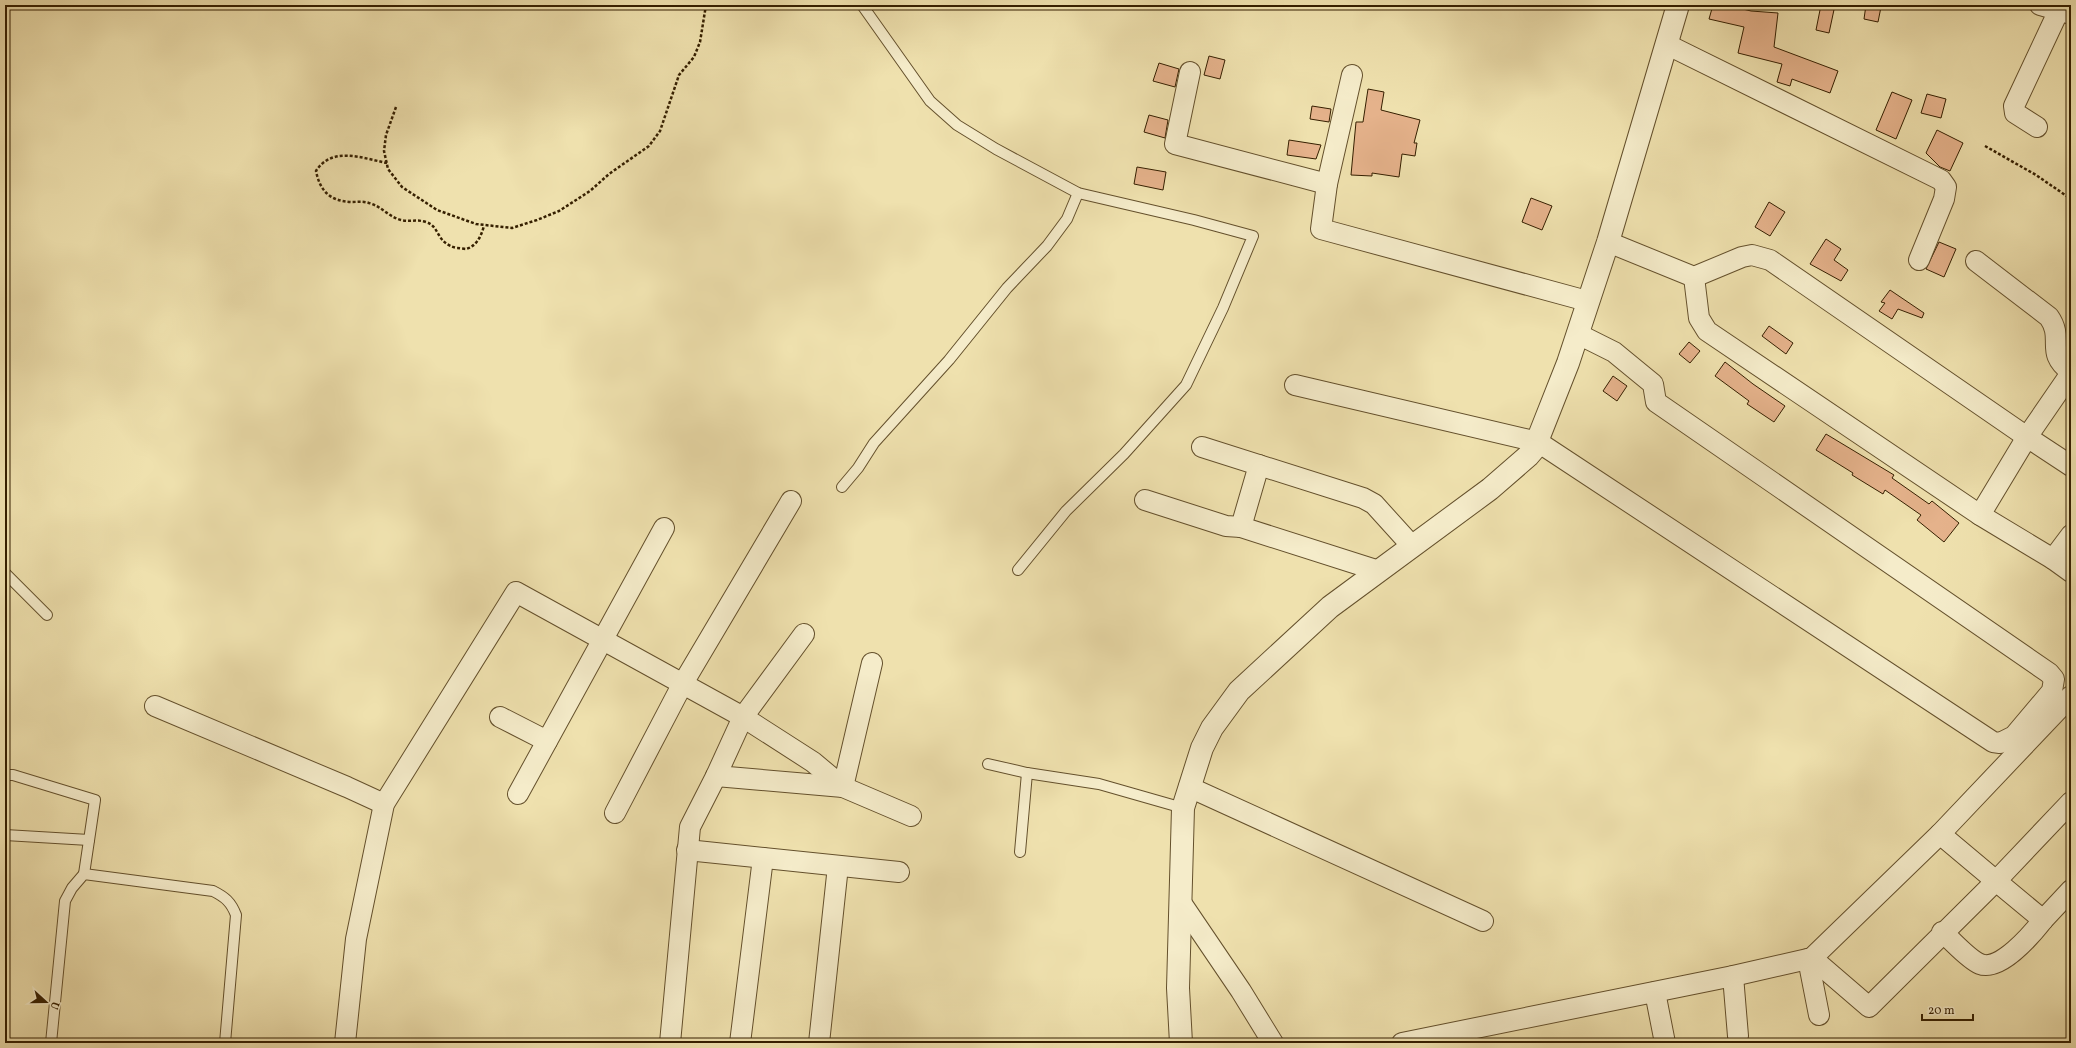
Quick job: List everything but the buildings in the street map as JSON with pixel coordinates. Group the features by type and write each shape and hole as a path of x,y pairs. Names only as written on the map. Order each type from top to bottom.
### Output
{"street":[{"path":"1181,1043 1178,988 1182,904 1180,864 1183,808 1202,748 1212,728 1239,691 1330,607 1490,489 1528,456 1538,442 1578,334 1587,301 1608,242 1668,46 1678,5"},
{"path":"2038,127 2015,113 2014,106 2065,12 2040,5"},
{"path":"1668,46 1941,180 1946,187 1944,199 1919,260"},
{"path":"1190,72 1173,153 1327,184"},
{"path":"1352,75 1327,184 1321,229 1587,301"},
{"path":"1608,242 1694,277 1742,257 1752,255 1770,260 2071,466"},
{"path":"1976,261 2048,316 2055,326 2057,335 2055,348 2057,358 2062,365 2071,372 2027,437 1980,514"},
{"path":"1694,277 1699,318 1707,331 1980,514 2053,559 2071,572"},
{"path":"1295,385 1538,442 1993,742 2000,743 2014,736 2052,691 2054,680 2049,673 1656,402 1653,384 1614,352 1578,334"},
{"path":"1202,447 1368,501 1374,504 1412,546"},
{"path":"1241,528 1259,465"},
{"path":"1145,500 1226,526 1241,528 1379,571"},
{"path":"615,813 682,685 791,501"},
{"path":"518,794 664,528"},
{"path":"2053,559 2071,535"},
{"path":"345,1043 356,939 384,804 516,592 682,685 743,717 813,762 843,787 911,816"},
{"path":"670,1043 690,827 716,776 743,717 804,634"},
{"path":"843,787 872,663"},
{"path":"1402,1043 1733,976 1810,958 1940,834 2071,696"},
{"path":"155,706 384,804"},
{"path":"500,716 548,741"},
{"path":"716,776 843,787"},
{"path":"1189,787 1483,921"},
{"path":"1810,958 1869,1007 1942,932 1996,881 2071,802"},
{"path":"1940,834 2043,920"},
{"path":"687,850 899,872"},
{"path":"740,1043 763,858"},
{"path":"819,1043 838,866"},
{"path":"1942,932 1980,964 1992,965 2024,943 2071,890"},
{"path":"1182,904 1241,991 1273,1043"},
{"path":"1810,958 1819,1015"},
{"path":"1733,976 1738,1036"},
{"path":"1655,992 1665,1043"}],"lane":[{"path":"862,5 930,101 957,125 996,149 1078,193 1194,220 1253,236 1223,308 1186,385 1124,454 1066,511 1018,570"},
{"path":"842,487 858,468 874,443 949,360 1007,288 1047,246 1067,219 1078,193"},
{"path":"5,573 47,615"},
{"path":"988,764 1027,773 1099,784 1183,808"},
{"path":"1020,852 1027,773"},
{"path":"5,775 13,775 95,800 84,874 72,888 65,901 51,1043"},
{"path":"5,835 89,840"},
{"path":"84,874 213,891 224,897 231,904 236,915 225,1043"}],"path":[{"path":"396,107 386,135 384,151 388,169 402,187 418,199 437,210 484,226 512,228 559,211 590,191 609,174 649,146 660,131 678,75 694,57 700,42 706,5"},
{"path":"1985,146 2036,175 2071,199"},
{"path":"387,163 351,156 331,156 321,164 316,171 318,183 327,194 337,201 370,203 389,215 402,220 417,219 427,222 435,229 443,242 452,247 466,249 475,244 480,237 484,226"}]}
